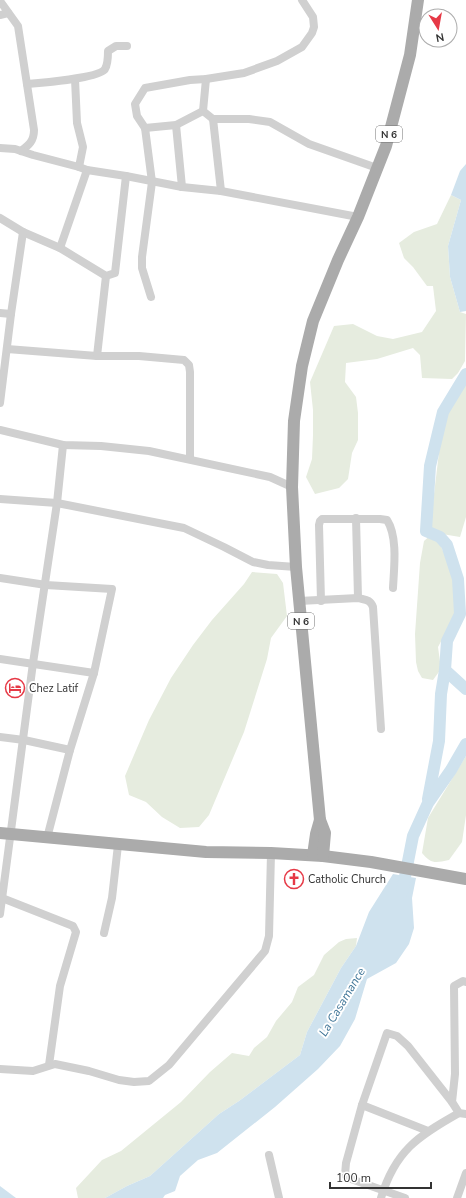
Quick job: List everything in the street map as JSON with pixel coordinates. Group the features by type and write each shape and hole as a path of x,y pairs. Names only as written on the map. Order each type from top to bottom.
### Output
{"main road":[{"name":"N 6","path":"318,856 324,833 320,820 296,567 292,487 294,422 304,358 313,321 338,260 358,217 386,146 410,55 418,0"},
{"name":"N 6","path":"318,856 316,834 320,820"},
{"path":"324,833 337,852 347,858"},
{"path":"5,834 206,852 271,853 347,858 466,879"}],"street":[{"path":"151,297 142,268 142,257 152,182 145,128 137,116 135,104 145,88 244,73 277,61 302,47 312,33 314,27 313,17 302,0"},
{"path":"0,1 4,14 18,26 34,130 34,137 30,144 21,151"},
{"path":"27,84 75,78 102,72 106,68 108,51 116,46 127,46"},
{"path":"60,248 83,168 83,147 77,123 75,78"},
{"path":"204,111 206,79"},
{"path":"204,111 213,119 249,119 270,122 309,144 377,168"},
{"path":"145,128 176,125 204,111"},
{"path":"213,119 221,190"},
{"path":"176,125 182,187"},
{"path":"0,148 15,149 83,168 152,182 182,187 221,190 358,217"},
{"path":"0,218 23,232 60,248 106,276 115,273 126,176"},
{"path":"0,403 10,314 23,232"},
{"path":"97,356 106,276"},
{"path":"0,313 10,314"},
{"path":"7,349 97,356 139,356 184,360 189,365 190,459"},
{"path":"0,430 62,445 101,446 149,451 190,459 270,477 292,487"},
{"path":"0,914 5,834 24,740 57,504 62,445"},
{"path":"0,499 57,504 184,528 253,562 268,565 296,567"},
{"path":"356,518 358,598"},
{"path":"321,601 319,572 320,521 322,519 380,518 387,520 392,527 394,559 393,588"},
{"path":"0,578 46,585 112,589 94,673 70,750 48,838"},
{"path":"299,601 358,598 371,602 373,607 381,729"},
{"path":"0,659 94,673"},
{"path":"0,737 24,740 70,750"},
{"path":"104,933 112,898 118,845"},
{"path":"0,1069 33,1071 55,1064 89,1071 119,1080 134,1082 149,1081 169,1065 265,951 269,936 271,853"},
{"path":"2,898 75,928 76,932 60,986 49,1065"},
{"path":"452,1102 455,1074 454,986 463,981 466,982"},
{"path":"382,1194 396,1162 410,1146 428,1131 462,1114 408,1046 397,1036 387,1033 362,1105 346,1163 345,1175 351,1180 382,1194 405,1198"},
{"path":"362,1105 428,1131"},
{"path":"269,1156 279,1198"},
{"path":"457,1198 466,1173"}],"shaded area":[{"path":"451,195 461,200 448,246 450,277 460,312 466,314 465,361 458,373 452,379 422,378 420,355 413,348 377,359 346,363 345,382 356,397 358,413 358,440 352,453 348,479 339,488 315,494 306,477 312,459 313,410 310,382 334,326 353,324 377,336 393,339 422,332 436,311 433,286 427,286 413,267 404,258 399,243 414,232 437,224"},
{"path":"466,383 466,517 460,537 436,533 430,528 442,427 447,412"},
{"path":"432,534 439,542 455,578 454,617 438,647 441,669 433,680 422,678 418,671 416,662 415,634 420,563 424,541"},
{"path":"252,572 277,574 283,583 287,616 271,638 267,659 244,732 209,815 199,827 180,828 162,817 146,802 129,795 125,776 149,720 171,678 212,620 244,584"},
{"path":"466,756 466,815 462,842 449,860 434,862 422,853 428,818"},
{"path":"357,938 356,946 341,968 307,1032 300,1055 239,1101 219,1114 150,1176 105,1198 78,1198 76,1188 102,1160 121,1151 181,1102 210,1072 232,1053 249,1056 254,1048 267,1037 276,1021 292,1002 298,987 314,975 324,955 339,942 346,939"}],"water":[{"path":"466,164 466,311 460,312 450,277 448,246 461,200 451,195 460,171"},
{"path":"393,874 416,878 412,898 414,928 409,944 396,963 367,979 355,1019 340,1046 318,1069 275,1107 217,1153 198,1160 180,1176 175,1191 165,1195 163,1198 105,1198 150,1176 219,1114 239,1101 300,1055 307,1032 341,968 356,946 369,912"},
{"path":"0,1186 16,1198 0,1198"}],"waterway":[{"name":"La Casamance","path":"466,374 443,412 430,466 426,531 440,537 447,545 458,579 460,614 447,641 445,670 466,689"},
{"path":"428,799 439,741 441,694 445,670"},
{"name":"La Casamance","path":"402,892 413,836 428,803 451,770 466,744"}],"place":[{"name":"Chez Latif","path":"15,688"},
{"name":"Catholic Church","path":"294,879"}]}
